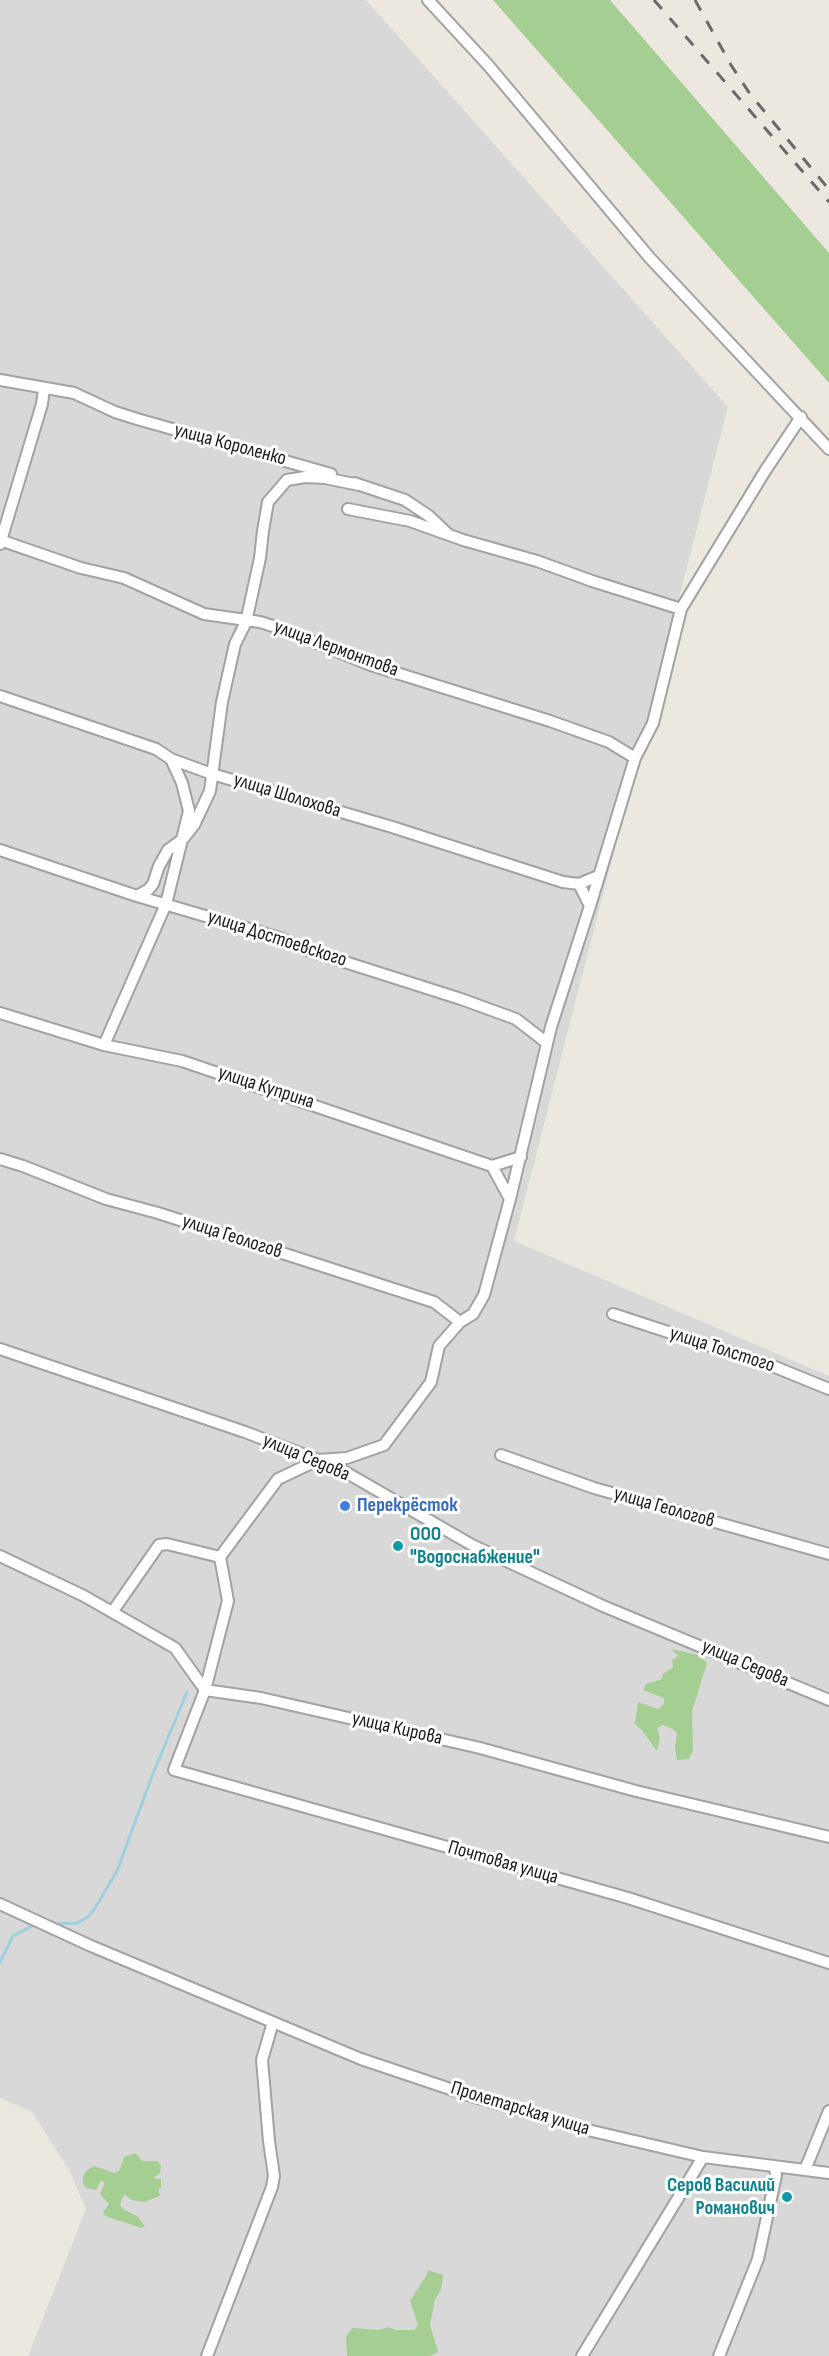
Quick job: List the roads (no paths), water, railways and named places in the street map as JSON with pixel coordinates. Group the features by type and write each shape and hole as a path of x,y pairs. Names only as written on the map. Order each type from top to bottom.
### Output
{"street":[{"path":"429,0 488,65 649,257 829,449"},
{"name":"улица Короленко","path":"0,380 74,393 126,416 305,466 405,500 429,516 449,535"},
{"path":"0,541 42,404 44,388"},
{"path":"205,1690 228,1601 220,1557 278,1479 318,1460 347,1458 384,1445 431,1382 439,1346 460,1322 473,1314 484,1295 521,1157 547,1043 635,758 653,723 681,609 765,471 801,417"},
{"path":"137,896 153,884 168,850 183,839 194,825 210,791 222,702 235,644 246,622 261,558 262,531 268,502 287,480 305,477 325,478 359,485"},
{"name":"улица Короленко","path":"348,509 410,521 681,609"},
{"name":"улица Лермонтова","path":"0,541 81,568 124,578 204,614 246,622 260,622 279,628 371,665 550,721 609,742 635,758"},
{"name":"улица Шолохова","path":"0,696 156,749 171,759 212,774 563,882 579,884"},
{"path":"104,1045 166,904 183,839 189,811 182,783 171,759"},
{"name":"улица Достоевского","path":"0,850 137,896 280,938 304,949 516,1019 547,1043"},
{"path":"590,906 579,884 598,876"},
{"name":"улица Куприна","path":"0,1013 104,1045 182,1061 412,1137 492,1166"},
{"path":"510,1199 492,1166 521,1157"},
{"name":"улица Геологов","path":"0,1159 106,1199 158,1213 434,1302 460,1322"},
{"name":"улица Толстого","path":"613,1314 776,1367 829,1389"},
{"name":"улица Седова","path":"0,1349 245,1432 318,1460 347,1473 472,1545 603,1606 829,1700"},
{"name":"улица Геологов","path":"501,1455 594,1488 829,1554"},
{"path":"347,1458 342,1465 347,1473"},
{"path":"113,1611 159,1545 167,1544 220,1557"},
{"path":"0,1556 113,1611 175,1648 205,1690"},
{"name":"Почтовая улица","path":"205,1690 174,1770 628,1898 829,1963"},
{"name":"улица Кирова","path":"205,1690 261,1698 480,1748 636,1791 829,1837"},
{"name":"Пролетарская улица","path":"0,1904 91,1946 361,2059 468,2095 592,2131 703,2157 829,2173"},
{"path":"207,2356 272,2187 274,2176 262,2060 273,2022"},
{"path":"805,2170 829,2111"},
{"path":"582,2356 703,2157"},
{"path":"719,2356 758,2259 776,2175 775,2167"}],"waterway":[{"path":"53,1924 77,1923 88,1917 117,1871 152,1776 187,1692"},
{"path":"0,1962 13,1936 34,1925"}],"railway":[{"path":"654,0 829,202"},
{"path":"695,0 750,94 827,187"}],"place":[{"name":"Перекрёсток","path":"345,1506"},
{"name":"ООО \"Водоснабжение\"","path":"398,1546"},
{"name":"Серов Василий Романович","path":"787,2197"}]}
